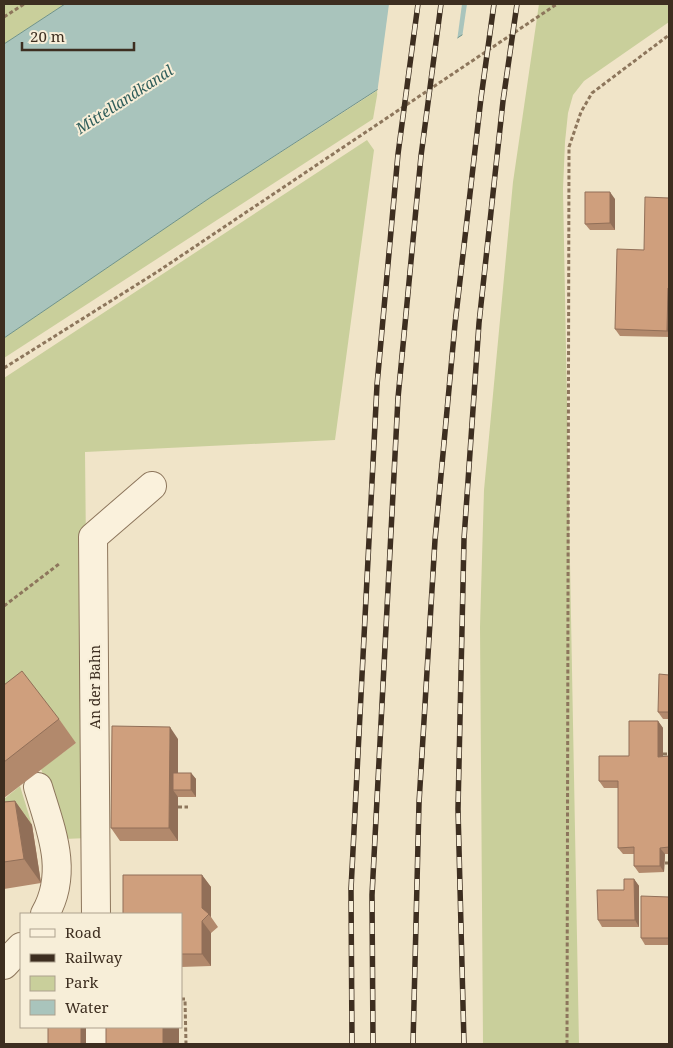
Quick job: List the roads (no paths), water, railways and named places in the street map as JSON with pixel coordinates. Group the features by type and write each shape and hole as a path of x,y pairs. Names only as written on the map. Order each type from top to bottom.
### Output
{"street":[{"name":"An der Bahn","path":"96,913 93,536 152,486"},
{"path":"38,787 53,836 58,874 51,903 46,913"},
{"path":"4,965 20,948"},
{"path":"98,1028 98,1044"}],"water":[{"name":"Mittellandkanal","path":"65,4 510,4 211,197 4,338 4,44"}],"railway":[{"path":"352,1044 351,889 377,385 398,154 418,4"},
{"path":"373,1044 372,895 398,398 421,156 441,4"},
{"path":"413,1044 419,803 435,540 455,324 481,98 494,4"},
{"path":"464,1044 458,809 464,539 479,323 503,101 517,4"}]}
